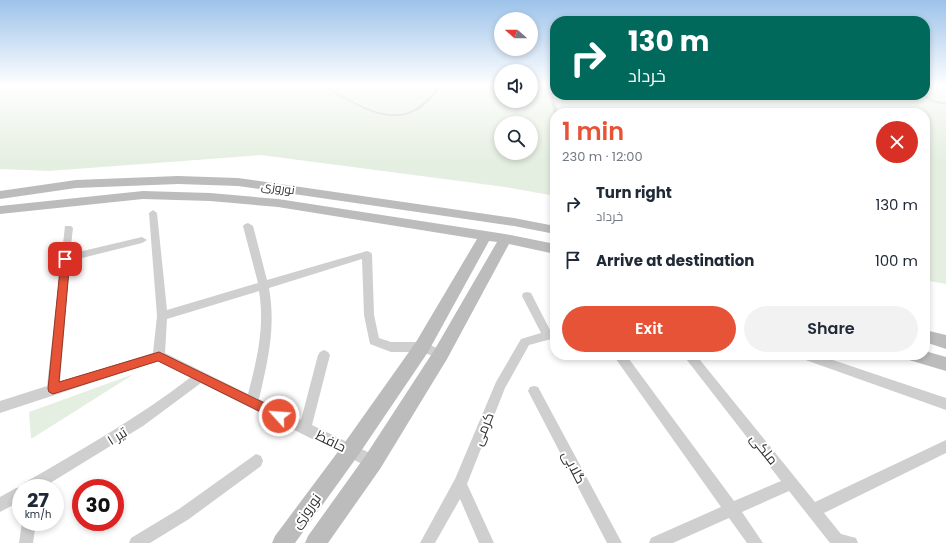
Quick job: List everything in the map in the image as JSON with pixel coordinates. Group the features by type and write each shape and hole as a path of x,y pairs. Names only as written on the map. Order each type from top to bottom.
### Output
{"street":[{"name":"نوروزی","path":"0,195 76,184 178,180 238,182 514,222 550,229"},
{"name":"نوروزی","path":"0,210 84,200 158,195 210,197 278,203 505,239 550,248"},
{"path":"384,220 393,204"},
{"path":"0,407 159,356 162,316 153,213"},
{"path":"248,226 263,285 267,324 262,362 252,402"},
{"path":"53,389 68,228"},
{"name":"نوروزی","path":"282,543 350,451 422,347 485,236"},
{"name":"نوروزی","path":"315,543 373,462 441,354 505,239"},
{"path":"65,259 142,240"},
{"path":"162,316 367,254 369,315 374,341 391,347 422,347 441,354"},
{"path":"528,296 550,331"},
{"name":"کرمی","path":"427,543 460,484 500,386 525,342 550,335"},
{"path":"930,337 946,342"},
{"path":"305,429 324,354"},
{"name":"حافظ","path":"159,356 373,462"},
{"path":"930,359 946,364"},
{"path":"623,360 756,543"},
{"name":"ملکی","path":"693,360 813,511 843,542"},
{"path":"818,360 946,404"},
{"name":"تیر ۱","path":"46,479 115,438 173,400 200,377"},
{"name":"گلابی","path":"534,390 615,543"},
{"path":"813,511 946,446"},
{"path":"136,543 184,514 256,461"},
{"path":"656,543 791,483"},
{"path":"460,484 486,543"},
{"name":"تیر ۱","path":"0,505 12,498"},
{"path":"26,543 28,531"}],"lane":[{"path":"370,110 377,114 391,116 413,110"}],"green space":[{"path":"0,110 550,110 550,195 505,187 261,155 49,171 0,169"},
{"path":"930,110 946,110 946,284 930,281"},
{"path":"134,374 31,439 29,412"}],"route":[{"path":"65,259 53,389 159,356 279,416"}]}
